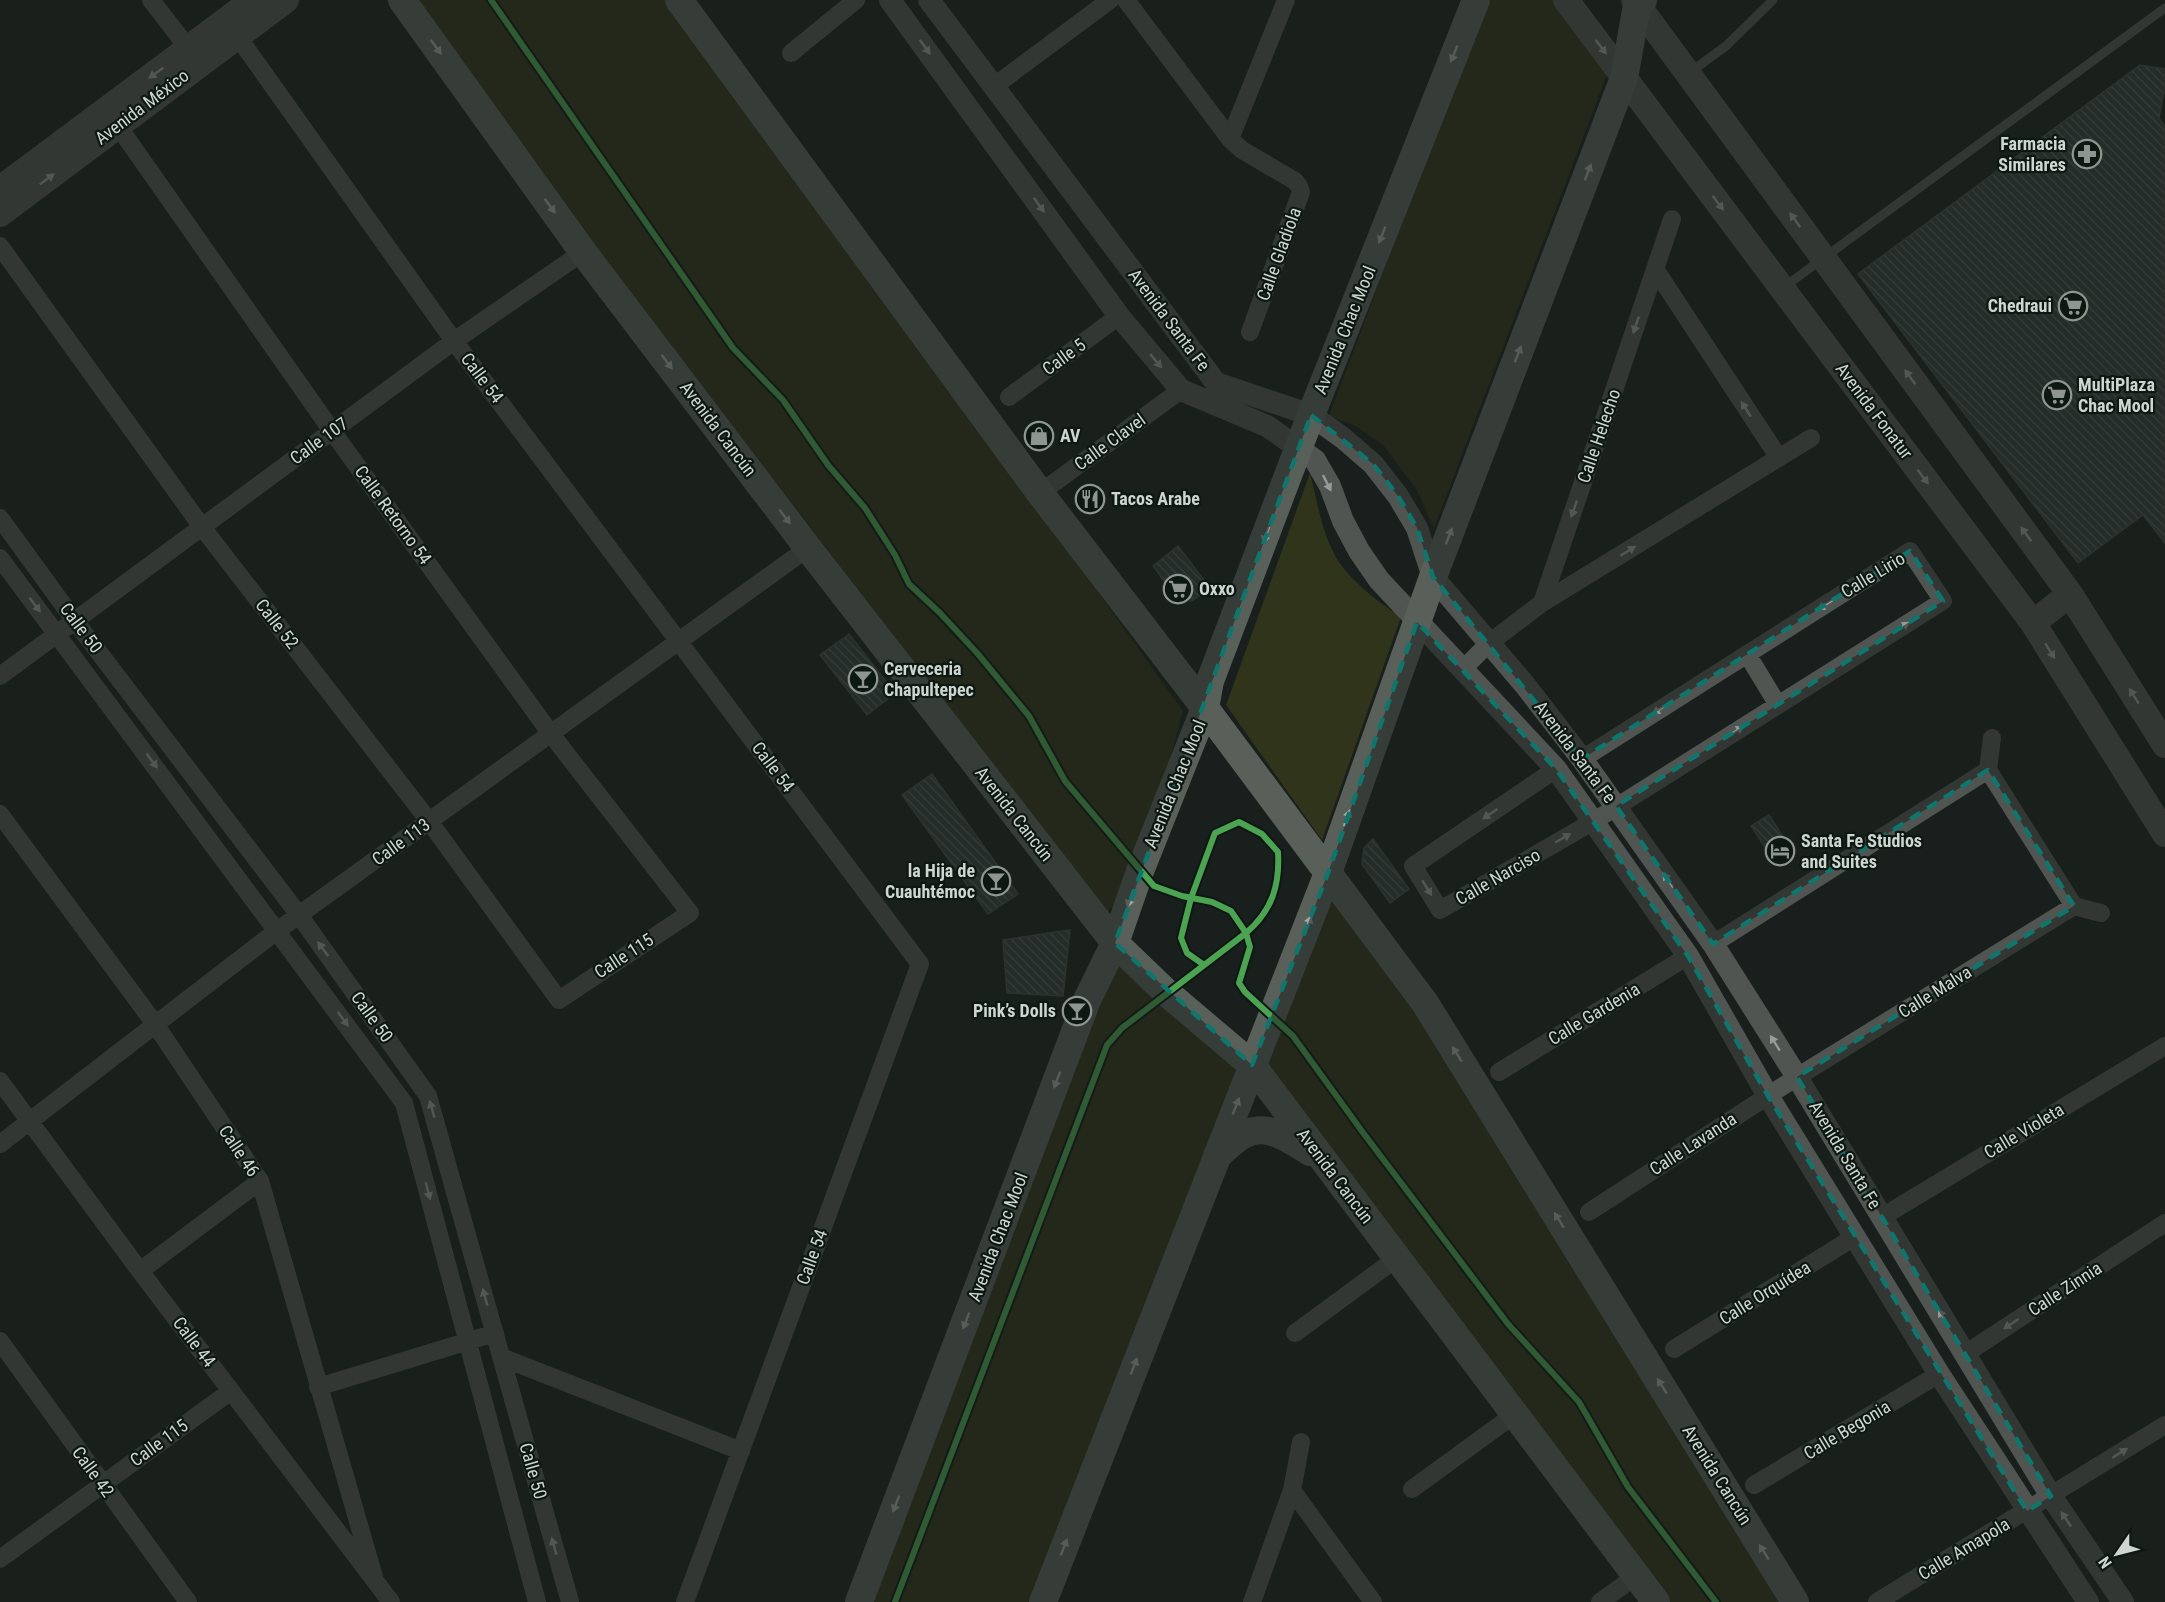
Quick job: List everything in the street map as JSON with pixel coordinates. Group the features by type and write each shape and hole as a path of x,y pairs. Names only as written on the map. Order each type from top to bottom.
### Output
{"main road":[{"name":"Avenida México","path":"232,28 253,0"},
{"name":"Avenida México","path":"0,189 112,117 232,28 286,0"},
{"name":"Avenida Cancún","path":"402,0 583,252 808,548 1115,944 1167,993 1251,1065 1656,1602"},
{"name":"Avenida Cancún","path":"679,0 1040,493 1202,693 1328,873 1425,1003 1795,1602"},
{"name":"Avenida Chac Mool","path":"859,1602 1087,1000 1115,944 1202,693 1476,0"},
{"name":"Avenida Fonatur","path":"1566,0 2033,623 2165,834"},
{"path":"1043,1602 1215,1157 1328,873 1433,577 1624,78 1638,2"},
{"path":"1638,2 1688,74 2070,594 2165,746"},
{"name":"Avenida México","path":"0,214 112,117"},
{"path":"2033,623 2070,594"},
{"path":"1215,1157 1245,1133 1262,1131 1279,1133 1323,1160"}],"street":[{"path":"151,0 194,56"},
{"path":"791,53 856,0"},
{"name":"Avenida Santa Fe","path":"890,0 1119,316 1181,390 1267,426 1315,460 1330,486 1342,521 1379,580 1556,769 1688,956 1768,1096 1939,1374 2088,1602"},
{"name":"Avenida Santa Fe","path":"929,0 1216,383 1311,415 1373,464 1398,496 1417,528 1433,577 1525,685 1582,759 1713,944 1797,1077 2051,1496 2123,1602"},
{"path":"993,87 1110,0"},
{"name":"Calle Gladiola","path":"1126,0 1230,140 1242,150 1295,181 1301,192 1250,332"},
{"path":"1230,140 1286,0"},
{"name":"Calle 54","path":"232,28 454,340 921,964 685,1602"},
{"name":"Calle Retorno 54","path":"112,117 332,431 551,734 690,913"},
{"name":"Calle Helecho","path":"1542,603 1671,219"},
{"name":"Calle 52","path":"0,246 202,527 429,822 559,1000"},
{"name":"Calle 107","path":"0,676 454,340 583,252"},
{"path":"1655,269 1779,458"},
{"name":"Calle 5","path":"1009,397 1119,316"},
{"name":"Calle Clavel","path":"1040,493 1181,390"},
{"path":"1462,670 1488,644 1542,603 1811,438"},
{"name":"Calle 50","path":"0,518 75,621 299,915 428,1096 570,1602"},
{"name":"Calle 113","path":"0,1144 278,930 808,548"},
{"name":"Calle Lirio","path":"1582,759 1910,551 1943,601 1593,821"},
{"name":"Calle 50","path":"0,558 278,930 404,1103 537,1602"},
{"path":"1747,654 1778,705"},
{"path":"1992,738 1988,770 2074,906 2101,913"},
{"name":"Calle Narciso","path":"1556,769 1413,866 1440,910 1593,821"},
{"path":"1713,944 1988,770"},
{"name":"Calle 46","path":"0,814 154,1024 260,1181 374,1577"},
{"name":"Calle Malva","path":"1797,1077 2074,906"},
{"name":"Calle 115","path":"559,1000 690,913"},
{"name":"Calle Gardenia","path":"1499,1072 1688,956"},
{"name":"Calle Violeta","path":"1882,1217 2165,1046"},
{"name":"Calle Lavanda","path":"1589,1212 1797,1077"},
{"name":"Calle 44","path":"0,1081 140,1271 391,1602"},
{"path":"140,1271 260,1181"},
{"name":"Calle Zinnia","path":"1965,1354 2165,1223"},
{"name":"Calle Orquídea","path":"1674,1349 1856,1236"},
{"path":"1295,1333 1397,1258"},
{"path":"318,1387 495,1333"},
{"name":"Calle 42","path":"0,1341 189,1602"},
{"path":"501,1357 741,1451"},
{"name":"Calle Begonia","path":"1754,1485 1939,1374"},
{"name":"Calle 115","path":"0,1559 231,1391"},
{"path":"1412,1489 1515,1414"},
{"path":"2051,1496 2165,1425"},
{"path":"1252,1602 1292,1491 1301,1442"},
{"path":"1292,1491 1373,1602"},
{"name":"Calle Amapola","path":"1877,1602 2051,1496"},
{"path":"1600,1602 1636,1576"}],"lane":[{"path":"1688,74 1726,46 1773,0"},
{"path":"1782,289 2165,8"}],"highlighted area":[{"path":"1311,415 1373,464 1398,496 1417,528 1433,577 1582,759 1910,551 1943,601 1616,806 1713,944 1988,770 2074,906 1797,1077 2051,1496 2027,1511 1768,1096 1688,956 1556,769 1417,622 1328,873 1252,1065 1115,943"}],"green space":[{"path":"405,0 676,0 1183,711 1140,871 1107,913"},
{"path":"1486,0 1554,0 1608,72 1434,528 1416,489 1383,445 1356,426 1329,416"},
{"path":"1310,473 1322,523 1337,559 1364,589 1401,617 1322,840 1226,705"},
{"path":"1332,902 1475,1084 1795,1602 1656,1602 1261,1063 1272,1015"},
{"path":"1114,964 1167,993 1242,1068 1040,1602 863,1602"}],"building":[{"name":"MultiPlaza Chac Mool","path":"2140,65 2165,69 2165,86 2159,118 2165,127 2165,543 2143,515 2078,563 1858,274"},
{"path":"1178,546 1210,588 1192,601 1176,598 1153,566"},
{"path":"849,634 895,693 867,715 820,655"},
{"path":"932,774 1018,894 988,914 902,795"},
{"path":"1769,815 1793,852 1776,864 1751,826"},
{"path":"1373,839 1409,889 1390,903 1362,864 1364,848"},
{"path":"1070,930 1063,996 1007,993 1003,940"}],"cycle path":[{"path":"491,0 733,348 783,400 828,465 865,508 895,555 909,584 978,654 1029,716 1065,781 1154,886 1182,896 1212,902 1231,911 1246,933 1250,947 1239,983 1245,992 1293,1036 1508,1324 1579,1402 1628,1487 1716,1602"},
{"path":"895,1602 1107,1045 1122,1028 1246,933 1255,925 1272,897 1278,875 1278,852 1262,834 1239,822 1215,833 1191,898 1181,938 1187,953 1204,965"}],"place":[{"name":"Farmacia Similares","path":"2087,154"},
{"name":"Chedraui","path":"2073,306"},
{"name":"MultiPlaza Chac Mool","path":"2057,395"},
{"name":"AV","path":"1039,436"},
{"name":"Tacos Arabe","path":"1090,499"},
{"name":"Oxxo","path":"1178,589"},
{"name":"Cerveceria Chapultepec","path":"863,679"},
{"name":"Santa Fe Studios and Suites","path":"1780,851"},
{"name":"la Hija de Cuauhtémoc","path":"996,881"},
{"name":"Pink’s Dolls","path":"1077,1011"}]}
